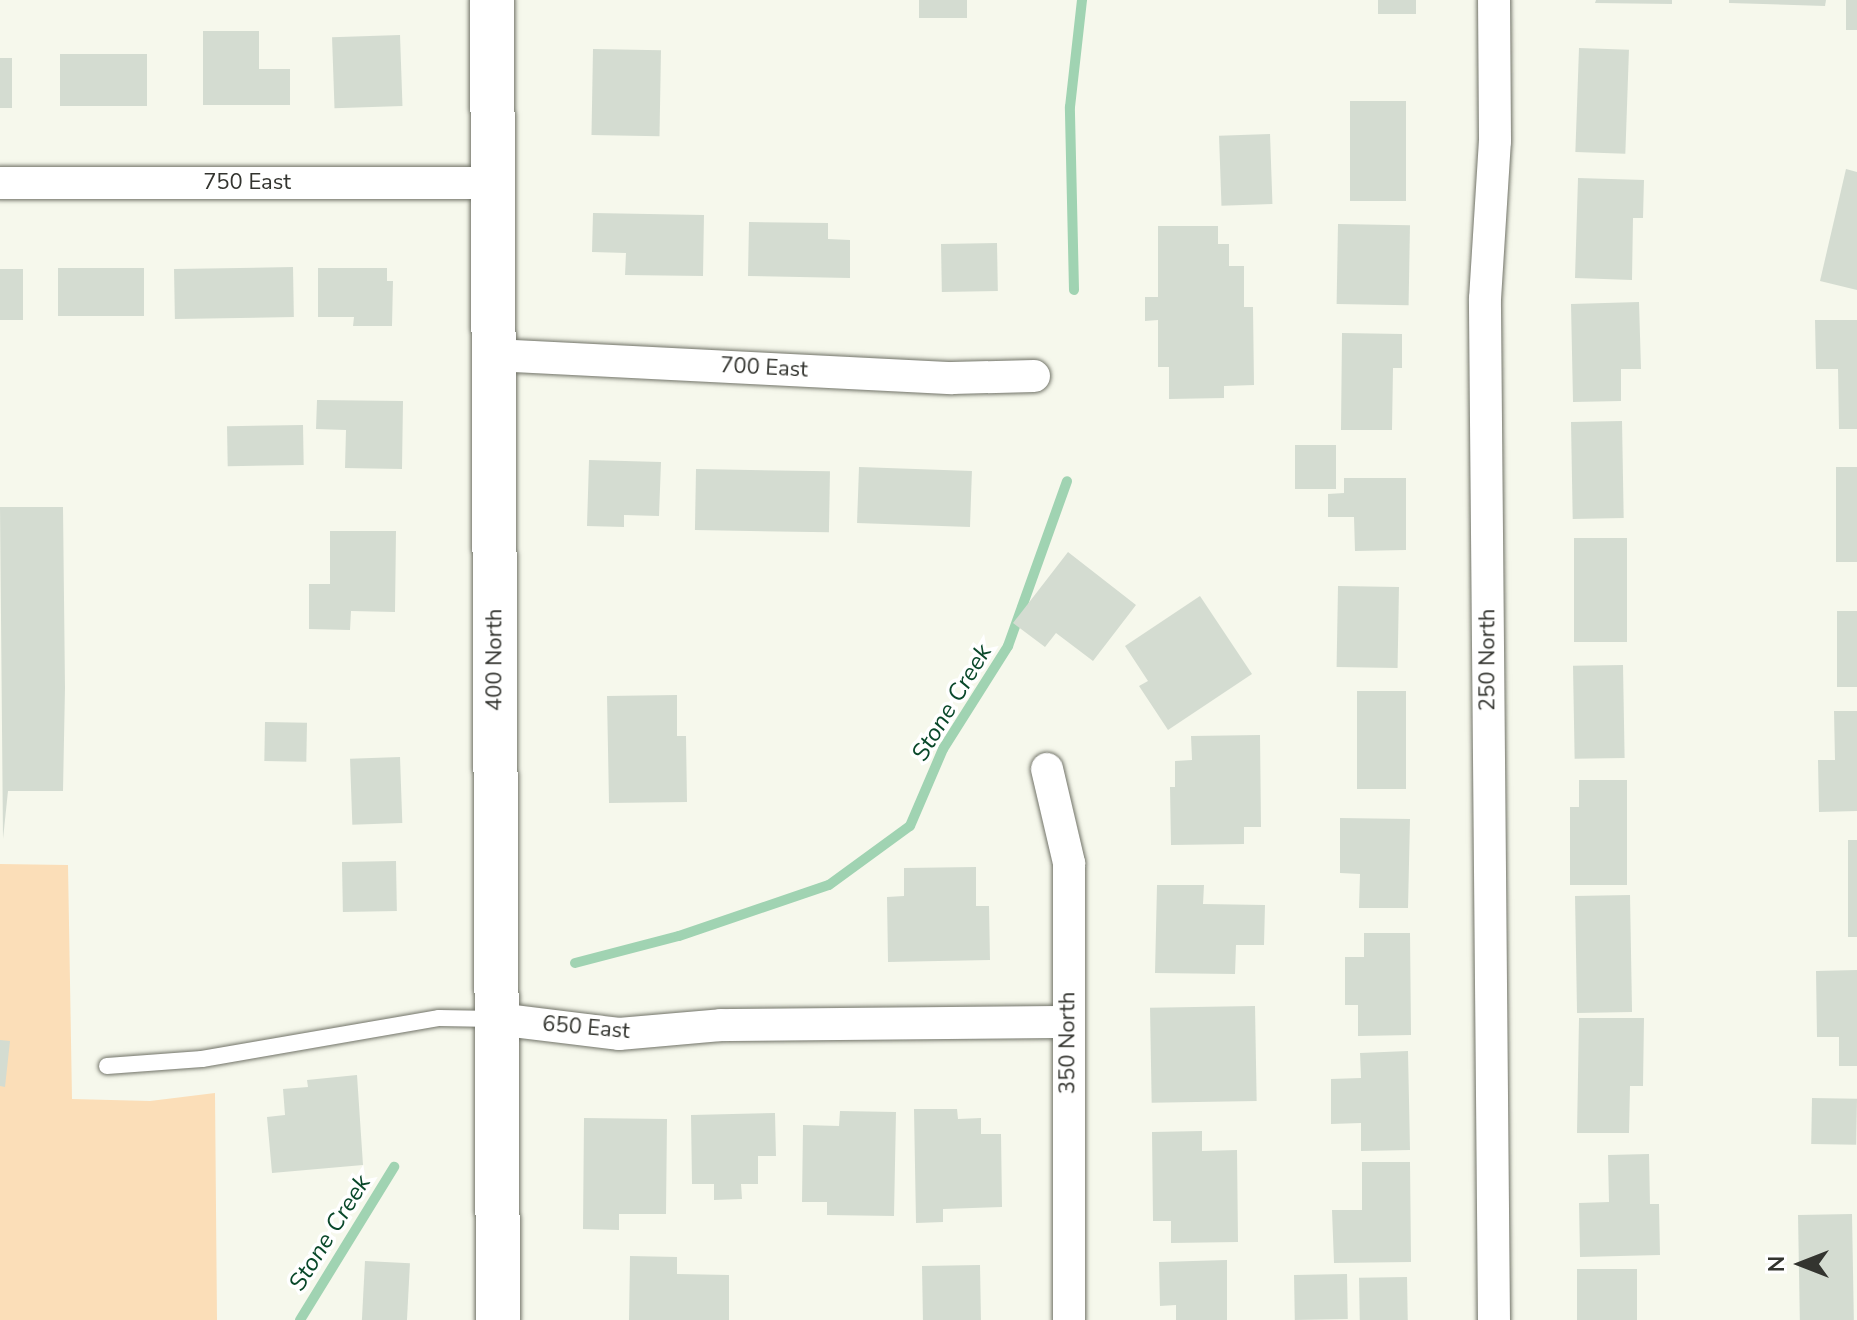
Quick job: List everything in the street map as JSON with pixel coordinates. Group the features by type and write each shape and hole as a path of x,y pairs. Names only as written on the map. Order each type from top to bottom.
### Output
{"main road":[{"name":"400 North","path":"492,0 498,1320"}],"street":[{"name":"250 North","path":"1494,0 1495,141 1485,299 1494,1320"},
{"name":"750 East","path":"0,183 493,183"},
{"name":"700 East","path":"494,355 952,378 1034,376"},
{"name":"350 North","path":"1047,769 1069,863 1069,1320"},
{"name":"650 East","path":"497,1019 619,1034 721,1025 1068,1022"}],"lane":[{"name":"650 East","path":"107,1066 202,1059 439,1018 497,1019"}],"shaded area":[{"path":"0,864 68,865 72,1099 150,1101 215,1093 217,1320 0,1320"}],"building":[{"path":"919,0 967,0 967,18 919,18"},
{"path":"1378,0 1416,0 1416,14 1378,14"},
{"path":"1596,0 1672,0 1672,4 1595,3"},
{"path":"1729,0 1826,0 1825,6 1729,3"},
{"path":"1846,0 1857,0 1857,30 1846,30"},
{"path":"203,31 259,31 259,69 290,69 290,105 203,105"},
{"path":"400,35 402,106 335,108 332,37"},
{"path":"1579,48 1629,50 1625,154 1575,152"},
{"path":"593,49 661,50 659,136 591,135"},
{"path":"60,54 147,54 147,106 60,106"},
{"path":"0,58 12,58 12,108 0,108"},
{"path":"1350,101 1406,101 1406,201 1350,201"},
{"path":"1270,134 1272,204 1221,206 1219,136"},
{"path":"1846,169 1857,172 1857,290 1820,281"},
{"path":"1578,178 1644,180 1643,218 1633,218 1632,280 1575,278"},
{"path":"593,213 704,215 703,276 625,275 626,253 592,252"},
{"path":"749,222 828,223 828,239 850,240 850,278 748,276"},
{"path":"1338,224 1410,225 1409,305 1337,304"},
{"path":"1158,226 1218,226 1218,244 1229,244 1229,266 1244,266 1244,307 1253,307 1254,385 1224,386 1224,398 1169,399 1169,367 1158,367 1158,320 1145,321 1145,297 1158,297"},
{"path":"997,243 998,291 942,292 941,244"},
{"path":"293,267 294,317 175,319 174,269"},
{"path":"58,268 144,268 144,316 58,316"},
{"path":"318,268 387,268 387,281 393,281 392,326 353,326 354,317 318,317"},
{"path":"0,269 23,269 23,320 0,320"},
{"path":"1639,302 1641,369 1621,369 1621,401 1573,402 1571,304"},
{"path":"1815,320 1857,320 1857,429 1839,429 1838,369 1816,369"},
{"path":"1342,333 1402,334 1402,368 1393,368 1392,430 1341,430"},
{"path":"317,400 403,401 402,469 345,468 346,430 316,429"},
{"path":"1622,421 1624,518 1573,519 1571,422"},
{"path":"303,425 304,465 228,466 227,426"},
{"path":"1295,445 1336,445 1336,489 1295,489"},
{"path":"589,460 661,462 659,516 624,515 624,527 587,526"},
{"path":"859,467 972,471 970,527 857,523"},
{"path":"1836,467 1857,467 1857,562 1836,562"},
{"path":"696,469 830,471 829,532 695,530"},
{"path":"1344,478 1406,478 1406,550 1355,551 1354,517 1328,517 1328,494 1344,493"},
{"path":"0,507 63,507 65,688 63,791 8,791 3,839"},
{"path":"330,531 396,531 395,612 351,611 350,630 309,629 309,584 330,584"},
{"path":"1574,538 1627,538 1627,642 1574,642"},
{"path":"1068,552 1136,605 1093,661 1056,633 1045,647 1013,623"},
{"path":"1338,586 1399,587 1398,668 1337,667"},
{"path":"1200,596 1252,674 1168,730 1139,686 1148,681 1125,646"},
{"path":"1837,611 1857,611 1857,687 1837,687"},
{"path":"1623,665 1625,758 1575,759 1573,666"},
{"path":"1357,691 1406,691 1406,789 1357,789"},
{"path":"677,695 677,736 686,736 687,802 609,803 607,696"},
{"path":"1834,711 1857,711 1857,811 1819,812 1818,760 1835,760"},
{"path":"265,722 307,723 306,762 264,761"},
{"path":"1260,735 1261,827 1244,827 1244,844 1171,845 1170,787 1175,787 1175,761 1192,760 1191,736"},
{"path":"400,757 402,823 352,825 350,759"},
{"path":"1579,780 1627,780 1627,885 1570,885 1570,807 1579,807"},
{"path":"1340,818 1410,819 1408,908 1359,908 1360,874 1340,873"},
{"path":"1848,840 1857,840 1857,937 1848,937"},
{"path":"396,861 397,911 343,912 342,862"},
{"path":"976,867 976,906 989,906 990,960 888,962 887,897 904,896 904,868"},
{"path":"1157,885 1204,885 1203,904 1265,905 1264,945 1236,945 1235,974 1155,973"},
{"path":"1630,895 1632,1012 1577,1013 1575,896"},
{"path":"1364,933 1410,933 1411,1035 1358,1036 1358,1005 1345,1005 1345,957 1364,957"},
{"path":"1857,970 1857,1066 1839,1066 1839,1037 1817,1037 1816,971"},
{"path":"1255,1006 1257,1101 1152,1103 1150,1008"},
{"path":"1579,1018 1644,1018 1643,1086 1630,1086 1629,1133 1577,1133"},
{"path":"0,1040 10,1041 5,1087 0,1086"},
{"path":"1408,1051 1410,1150 1361,1151 1361,1123 1331,1124 1331,1079 1361,1078 1360,1053"},
{"path":"357,1075 363,1165 272,1173 267,1117 285,1115 283,1089 308,1087 307,1080"},
{"path":"1812,1098 1857,1099 1856,1145 1811,1144"},
{"path":"914,1109 957,1109 958,1119 981,1118 981,1134 1001,1134 1002,1207 943,1209 943,1222 916,1223"},
{"path":"840,1111 896,1112 894,1216 827,1215 827,1202 802,1202 803,1125 839,1126"},
{"path":"775,1113 776,1156 758,1156 758,1184 741,1184 742,1199 714,1200 714,1184 692,1184 691,1115"},
{"path":"584,1118 667,1119 666,1214 619,1214 619,1230 583,1229"},
{"path":"1202,1131 1202,1151 1237,1150 1238,1242 1171,1243 1171,1221 1153,1221 1152,1132"},
{"path":"1649,1154 1650,1204 1659,1204 1660,1255 1580,1257 1579,1203 1609,1202 1608,1155"},
{"path":"1362,1162 1410,1162 1411,1262 1334,1263 1332,1210 1362,1210"},
{"path":"1852,1214 1854,1320 1800,1320 1798,1215"},
{"path":"630,1256 677,1257 677,1274 729,1275 729,1320 629,1320"},
{"path":"1227,1260 1227,1320 1176,1320 1176,1305 1160,1306 1159,1262"},
{"path":"365,1261 410,1263 407,1320 362,1320"},
{"path":"980,1265 981,1320 923,1320 922,1266"},
{"path":"1577,1269 1637,1269 1637,1320 1577,1320"},
{"path":"1347,1274 1348,1319 1295,1320 1294,1275"},
{"path":"1407,1277 1408,1320 1360,1320 1359,1278"}],"waterway":[{"name":"Stone Creek","path":"1074,290 1070,107 1082,0"},
{"name":"Stone Creek","path":"575,963 679,936 829,885 910,826 943,749 1008,646 1067,481"},
{"name":"Stone Creek","path":"300,1320 394,1167"}]}
